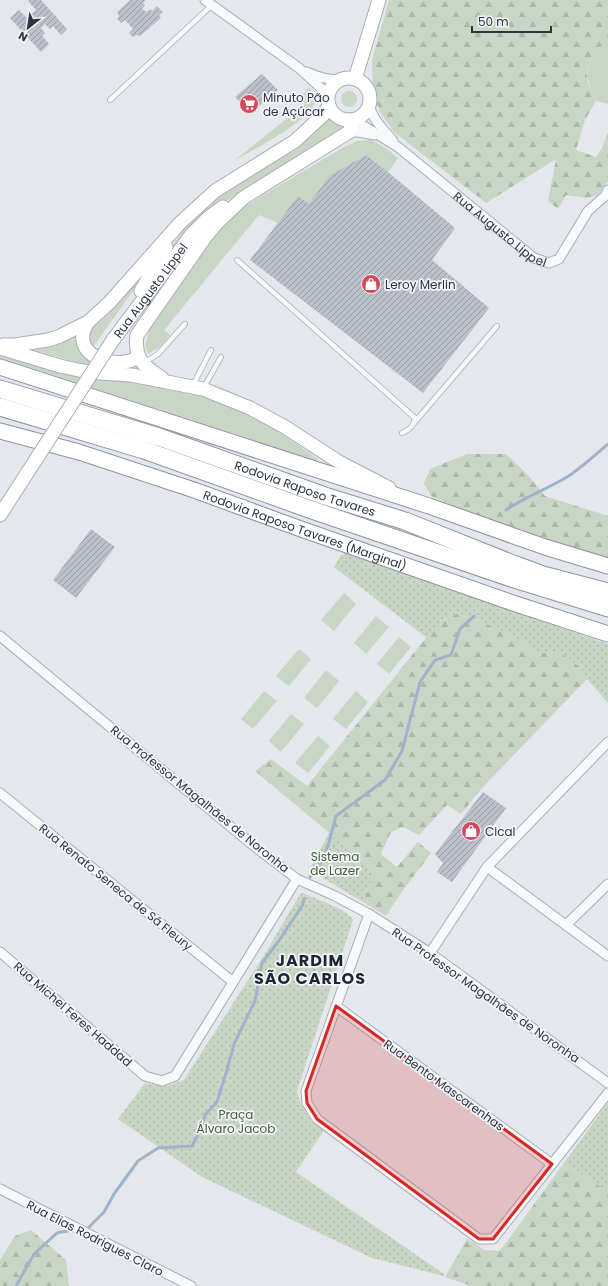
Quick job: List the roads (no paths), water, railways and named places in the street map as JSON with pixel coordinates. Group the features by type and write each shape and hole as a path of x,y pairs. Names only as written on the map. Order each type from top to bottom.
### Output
{"highway":[{"path":"0,367 429,506 545,547 608,566"},
{"name":"Rodovia Raposo Tavares","path":"0,389 159,438 325,496 405,521 543,575 608,592"},
{"name":"Rodovia Raposo Tavares","path":"0,407 144,450 312,510 514,579 608,608"},
{"name":"Rodovia Raposo Tavares (Marginal)","path":"0,431 79,452 194,490 502,599 608,634"},
{"path":"513,564 545,567 608,584"}],"main road":[{"path":"355,79 379,0"},
{"path":"355,79 366,86 369,92 369,104 364,114 354,120 348,120 336,116 329,102 332,87 341,80 355,79"},
{"name":"Rua Augusto Lippel","path":"0,345 15,345 48,340 60,336 88,322 109,303 180,224 215,191 294,141 323,115 329,102"},
{"path":"349,132 354,120"},
{"name":"Rua Augusto Lippel","path":"115,337 192,234 208,218 224,206 242,198 349,132"},
{"name":"Rua Augusto Lippel","path":"140,360 136,348 137,335 141,328 206,236 242,198"},
{"name":"Rua Augusto Lippel","path":"115,337 180,224"},
{"path":"88,322 82,334 84,345 94,357 102,360 123,362 140,360 167,382"},
{"path":"0,515 115,337"},
{"path":"0,348 60,366 83,371 131,375 197,388 250,408 285,427 339,462 429,506"}],"street":[{"path":"208,2 299,68 323,90 329,102"},
{"path":"299,68 318,78 341,80"},
{"name":"Rua Augusto Lippel","path":"369,104 374,116 398,147"},
{"name":"Rua Augusto Lippel","path":"354,120 398,147 534,258 550,263 559,259 588,211 605,196 608,190"},
{"name":"Rua Augusto Lippel","path":"349,132 374,134 398,147"},
{"name":"Rua Professor Magalhães de Noronha","path":"0,636 248,841 297,879 335,896 369,914 430,953 608,1083"},
{"path":"430,953 486,867 608,742"},
{"name":"Rua Renato Seneca de Sá Fleury","path":"0,793 233,982"},
{"path":"486,867 608,956"},
{"path":"233,982 297,879"},
{"path":"566,925 608,884"},
{"path":"369,914 306,1092 307,1103 317,1119 479,1239 493,1239 608,1093"},
{"name":"Rua Michel Feres Haddad","path":"0,952 146,1076 162,1081 175,1076 233,982"},
{"name":"Rua Bento Mascarenhas","path":"336,1006 552,1164"},
{"name":"Rua Elias Rodrigues Claro","path":"0,1189 191,1286"}],"lane":[{"path":"110,100 208,2"},
{"path":"237,260 415,418 414,423"},
{"path":"140,360 158,354 185,324"},
{"path":"402,433 409,430 497,326"},
{"path":"197,388 211,350"},
{"path":"197,388 220,357"}],"waterway":[{"path":"506,510 567,477 583,466 608,444"},
{"path":"310,877 321,862 328,846 336,816 385,780 402,751 420,682 435,660 451,655 460,629 474,616"},
{"path":"89,1227 104,1212 114,1194 138,1161 158,1148 192,1146 200,1131 205,1115 217,1102 234,1044 255,1001 262,963 302,906 304,899"},
{"path":"16,1286 34,1254 57,1233 72,1230"}],"place":[{"name":"Minuto Pão de Açúcar","path":"249,104"},
{"name":"Leroy Merlin","path":"371,284"},
{"name":"Cical","path":"471,831"}],"district":[{"name":"JARDIM SÃO CARLOS","path":"310,969"}],"park label":[{"name":"Sistema de Lazer","path":"335,863"},
{"name":"Praça Álvaro Jacob","path":"236,1121"}]}
